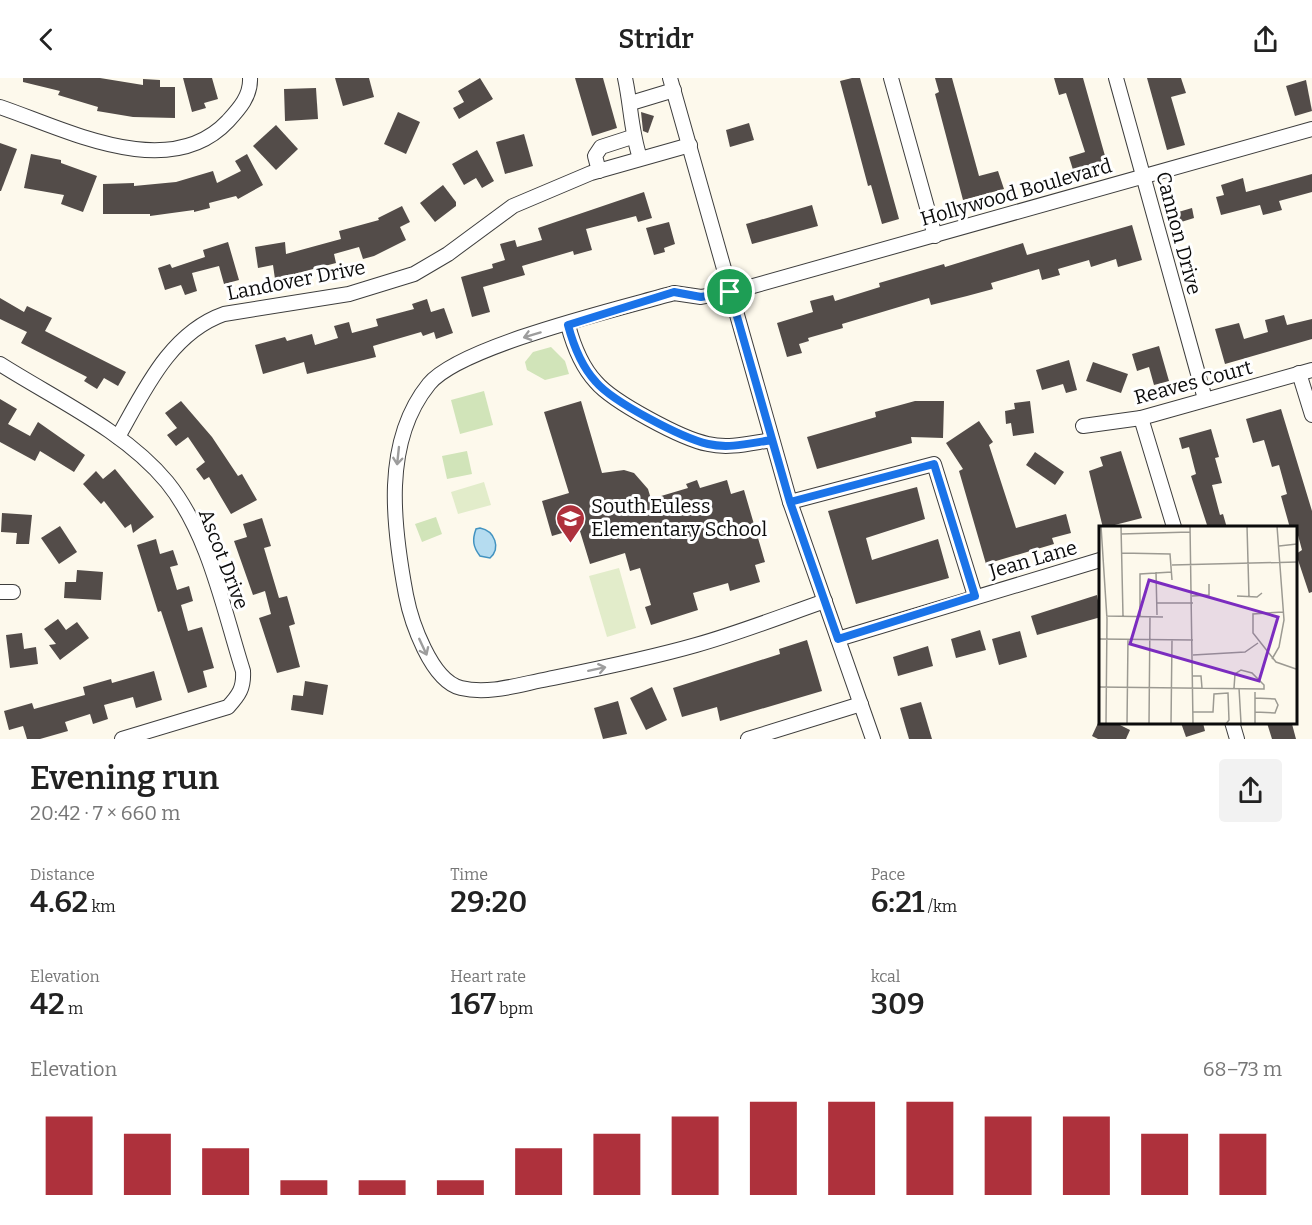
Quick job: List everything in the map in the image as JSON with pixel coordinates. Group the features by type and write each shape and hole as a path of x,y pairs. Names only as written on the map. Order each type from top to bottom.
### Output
{"street":[{"path":"0,107 118,147 166,150 201,140 223,126 245,101 250,78"},
{"path":"625,78 631,103 632,137 640,158"},
{"path":"891,78 935,236"},
{"name":"Cannon Drive","path":"1116,78 1204,399"},
{"path":"631,103 672,84 790,502 873,739"},
{"name":"Hollywood Boulevard","path":"825,601 696,645 508,687 483,690 460,688 431,661 409,611 402,574 394,487 400,438 407,418 430,383 460,361 502,344 674,292 701,297 730,292 935,236 1143,174 1312,129"},
{"path":"599,171 595,156 601,147 632,137"},
{"name":"Landover Drive","path":"118,437 169,353 202,323 224,314 349,294 414,274 448,255 513,206 599,171 690,145"},
{"path":"568,325 573,344 595,381 618,399 687,438 710,445 738,446 772,440"},
{"name":"Ascot Drive","path":"0,364 118,437 167,482 190,518 210,565 243,671 244,683 240,694 228,707 122,739"},
{"path":"1306,372 1312,415"},
{"name":"Reaves Court","path":"1083,426 1141,418 1306,372"},
{"path":"1141,418 1173,526"},
{"path":"790,502 934,464 975,596"},
{"name":"Jean Lane","path":"838,639 1099,561"},
{"path":"748,739 861,704"},
{"path":"1232,724 1237,739"}],"green space":[{"path":"551,347 565,361 569,374 545,380 527,370 525,362 533,352"},
{"path":"484,391 493,425 460,434 451,400"},
{"path":"467,451 472,474 447,479 442,456"},
{"path":"484,482 491,505 458,514 451,492"},
{"path":"436,517 442,534 422,542 415,524"},
{"path":"619,568 636,628 607,637 589,576"}],"water":[{"path":"480,528 493,536 495,540 495,550 490,558 480,556 475,546 476,529"}],"building":[{"path":"23,78 100,78 143,85 143,79 160,80 160,87 175,87 175,118 133,117 97,111 98,107 58,95 60,91 23,82"},
{"path":"183,78 212,78 218,99 204,103 206,108 192,112"},
{"path":"335,78 369,78 374,97 343,106"},
{"path":"480,78 493,99 459,119 453,108 464,102 458,91"},
{"path":"575,78 603,78 617,128 592,136"},
{"path":"860,78 899,219 882,224 871,185 868,186 840,81"},
{"path":"935,78 952,78 979,176 998,171 1004,189 963,200 935,94 939,92"},
{"path":"1054,78 1083,78 1107,163 1074,173 1069,157 1085,152 1066,93 1059,95"},
{"path":"1147,78 1181,78 1186,93 1171,97 1185,145 1167,150"},
{"path":"1306,80 1312,111 1295,116 1286,86"},
{"path":"316,88 318,119 285,121 284,89"},
{"path":"398,112 420,122 406,154 384,144"},
{"path":"641,112 654,116 648,133 643,131"},
{"path":"749,123 754,140 730,147 726,130"},
{"path":"276,125 298,149 276,170 253,146"},
{"path":"524,134 533,166 505,174 496,142"},
{"path":"0,143 17,149 1,191 0,191"},
{"path":"477,150 494,181 482,188 476,178 464,185 452,164"},
{"path":"31,154 61,160 61,163 97,176 83,212 61,204 64,195 24,188"},
{"path":"247,154 263,185 238,199 236,196 209,203 210,208 194,212 194,210 150,216 150,214 103,214 103,184 134,183 134,186 176,182 213,171 217,183 241,171 235,161"},
{"path":"1312,174 1312,192 1279,201 1282,210 1263,215 1260,205 1221,215 1216,197 1224,195 1221,185 1243,178 1246,192"},
{"path":"443,185 456,202 456,206 435,222 420,203"},
{"path":"644,192 652,218 638,222 636,216 586,229 592,250 574,255 573,251 522,266 525,275 483,287 490,312 472,317 461,277 493,268 492,264 505,260 500,244 515,240 517,247 542,240 538,228"},
{"path":"812,205 818,226 752,244 746,224"},
{"path":"402,206 410,222 400,227 406,240 374,256 363,259 359,247 334,254 336,263 275,279 273,265 258,268 255,247 285,242 286,254 341,239 339,231 379,220 378,218"},
{"path":"1192,208 1194,218 1178,223 1175,213"},
{"path":"669,222 675,244 664,248 665,252 654,255 646,228"},
{"path":"1132,225 1142,260 1118,267 1116,259 1091,267 1089,260 1058,269 1060,275 1042,280 1039,269 991,283 993,289 967,296 931,305 929,298 842,324 843,328 808,338 809,341 799,344 802,353 787,357 777,323 813,312 810,301 833,295 835,301 880,287 879,283 944,264 945,267 1023,243 1027,255"},
{"path":"228,242 239,280 224,284 219,266 192,273 197,291 185,295 181,285 165,290 158,268 170,264 172,268 205,257 203,250"},
{"path":"0,298 24,312 27,306 52,318 45,331 126,372 118,386 104,378 97,389 84,381 87,377 21,343 27,332 0,319"},
{"path":"427,299 431,312 444,308 453,333 436,339 434,332 423,336 421,332 373,346 376,357 307,374 304,362 263,374 255,345 285,337 287,341 312,334 315,345 338,338 334,326 349,322 352,333 378,326 376,319 414,309 412,304"},
{"path":"1284,315 1287,325 1312,319 1312,339 1225,364 1215,329 1239,323 1244,339 1268,332 1265,320"},
{"path":"1159,346 1169,381 1154,385 1149,367 1137,371 1132,354"},
{"path":"1069,360 1077,390 1066,393 1063,384 1042,390 1036,370"},
{"path":"1093,362 1128,374 1121,393 1086,381"},
{"path":"0,399 17,409 8,424 30,436 38,422 85,455 74,472 40,451 35,461 0,442"},
{"path":"181,401 212,437 238,476 242,474 257,500 231,514 209,477 204,480 196,469 205,462 188,437 176,446 167,435 177,428 165,413"},
{"path":"581,401 602,473 624,470 634,473 648,489 651,499 688,488 686,484 697,480 700,488 727,480 731,494 744,490 765,562 755,565 760,582 730,591 728,583 693,593 698,610 651,625 645,607 651,605 640,568 630,571 625,553 590,564 579,528 552,536 542,501 569,493 544,412"},
{"path":"915,401 944,401 943,438 911,437 912,443 817,469 807,437 876,417 875,412"},
{"path":"1030,401 1034,433 1013,436 1011,423 1006,424 1005,411 1015,409 1014,403"},
{"path":"1281,409 1312,511 1312,592 1309,593 1297,557 1297,553 1302,550 1297,526 1289,526 1281,496 1287,494 1279,465 1272,467 1264,440 1253,443 1246,419"},
{"path":"979,421 993,442 989,445 1016,528 1066,514 1071,533 1052,538 1054,544 986,564 959,471 963,469 946,443"},
{"path":"1211,429 1219,457 1215,458 1222,483 1212,485 1220,515 1223,514 1226,526 1207,526 1191,476 1196,474 1189,447 1182,449 1179,438"},
{"path":"1121,451 1142,518 1103,526 1089,471 1103,466 1100,457"},
{"path":"1035,452 1064,472 1055,485 1026,465"},
{"path":"115,469 154,517 133,533 131,524 125,528 104,501 101,504 83,484 96,471 103,479"},
{"path":"917,487 925,519 866,538 872,560 938,539 949,578 856,604 828,511"},
{"path":"2,513 32,515 29,544 16,544 17,533 1,532"},
{"path":"262,518 271,546 264,548 279,598 287,596 295,624 289,626 300,667 277,673 259,618 271,614 265,591 253,595 234,541 247,537 243,524"},
{"path":"60,526 77,552 59,564 41,538"},
{"path":"156,539 160,554 173,550 178,565 170,567 177,590 189,586 193,601 181,605 188,631 202,627 214,668 203,671 207,687 188,693 161,611 158,612 137,545"},
{"path":"77,570 103,572 101,600 64,598 65,582 76,582"},
{"path":"1097,595 1099,618 1037,635 1031,616"},
{"path":"58,619 66,630 77,622 89,638 60,660 49,645 56,644 44,629"},
{"path":"980,630 986,650 956,658 951,639"},
{"path":"1020,631 1027,657 999,665 992,639"},
{"path":"22,633 24,649 36,647 38,664 10,668 6,635"},
{"path":"807,640 822,691 720,721 717,707 682,717 673,688 780,654 779,649"},
{"path":"928,646 933,666 898,676 893,657"},
{"path":"154,671 162,700 136,708 133,697 104,705 108,719 93,724 90,714 65,722 68,731 40,739 27,739 23,726 9,730 4,711 32,703 34,709 85,695 83,687 111,679 112,683"},
{"path":"305,681 328,685 323,715 291,710 293,695 303,696"},
{"path":"652,687 667,720 646,730 630,698"},
{"path":"618,701 627,734 603,739 594,708"},
{"path":"921,702 932,739 909,739 900,708"},
{"path":"1098,723 1118,724 1130,730 1126,739 1098,739 1092,736"},
{"path":"1181,724 1203,724 1205,731 1186,737"},
{"path":"1267,724 1292,724 1296,739 1272,739"}],"place":[{"name":"South Euless Elementary School","path":"570,544"}],"route":[{"path":"730,292 701,297 674,292 568,325 573,344 595,381 608,394 687,438 710,445 738,446 772,440 790,502 934,464 975,596 838,639 790,502 730,292"}]}
